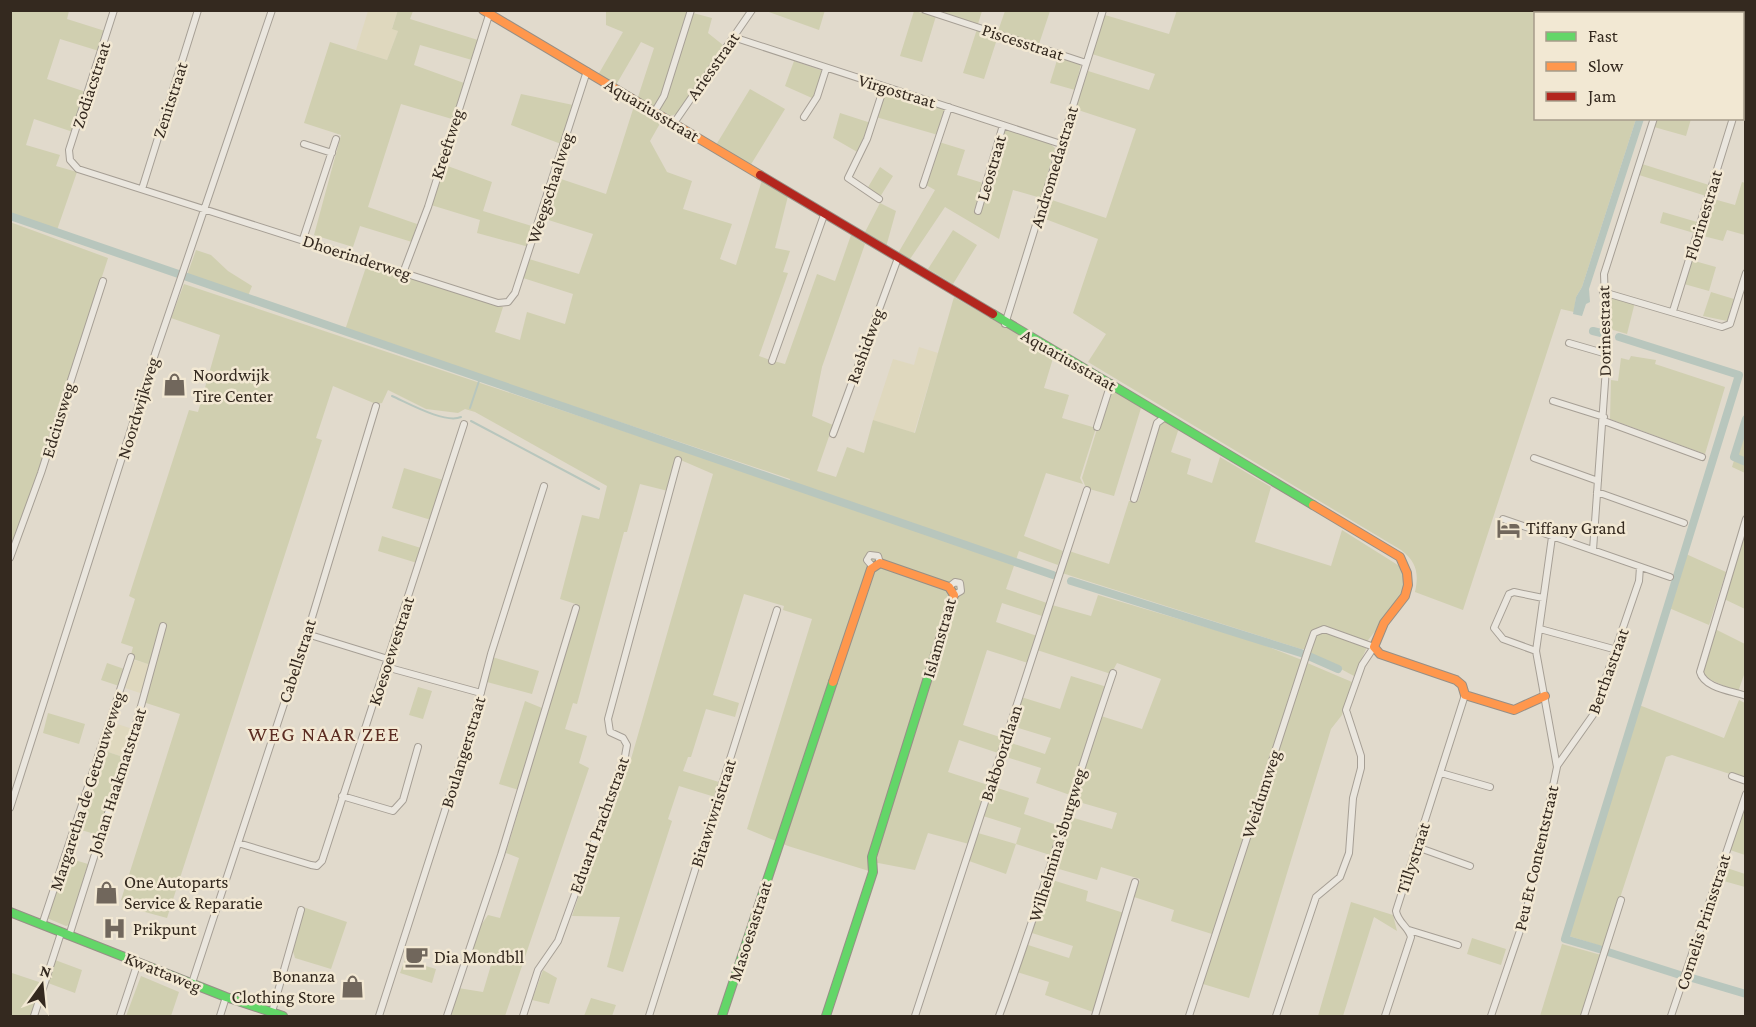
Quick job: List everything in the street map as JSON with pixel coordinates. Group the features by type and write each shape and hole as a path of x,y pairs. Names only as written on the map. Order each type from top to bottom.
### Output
{"street":[{"name":"Zodiacstraat","path":"70,160 69,150 114,10"},
{"name":"Zenitstraat","path":"142,189 198,10"},
{"name":"Noordwijkweg","path":"10,808 155,354 272,10"},
{"path":"655,111 664,96 691,10"},
{"name":"Ariesstraat","path":"674,123 752,10"},
{"name":"Piscesstraat","path":"925,10 1086,63"},
{"name":"Andromedastraat","path":"1005,324 1103,10"},
{"name":"Aquariusstraat","path":"488,12 1005,324 1111,383 1400,557 1408,571 1408,591 1394,613 1377,633 1374,646"},
{"name":"Kreeftweg","path":"403,273 428,207 488,12"},
{"name":"Virgostraat","path":"732,37 1061,144"},
{"path":"804,117 817,97 826,69"},
{"name":"Weegschaalweg","path":"508,302 515,293 587,71"},
{"path":"879,199 848,178 867,139 884,87"},
{"path":"923,185 949,107"},
{"name":"Dorinestraat","path":"1593,550 1607,354 1604,274 1653,120"},
{"name":"Florinestraat","path":"1673,311 1732,120"},
{"name":"Leostraat","path":"978,211 1003,125"},
{"path":"303,239 336,139"},
{"path":"304,144 332,153"},
{"name":"Dhoerinderweg","path":"70,160 78,169 498,303 508,302"},
{"path":"772,361 824,214"},
{"name":"Rashidweg","path":"833,434 898,258"},
{"path":"1603,292 1722,327 1730,324 1746,273"},
{"name":"Edciusweg","path":"10,558 41,473 103,281"},
{"path":"1569,343 1607,354"},
{"path":"1097,427 1111,383"},
{"path":"1553,401 1702,457"},
{"name":"Cabellstraat","path":"192,983 307,634 376,406"},
{"path":"1134,499 1157,423 1165,417"},
{"name":"Koesoewestraat","path":"238,843 317,866 322,861 464,424"},
{"path":"1534,458 1598,482"},
{"name":"Eduard Prachtstraat","path":"523,1017 538,970 558,941 625,756 627,745 623,738 610,732 608,719 678,460"},
{"name":"Boulangerstraat","path":"379,1017 544,486"},
{"name":"Bakboordlaan","path":"915,1017 1087,490"},
{"path":"1597,492 1684,523"},
{"path":"1503,519 1670,577"},
{"path":"1746,519 1700,672 1709,684 1746,696"},
{"path":"1543,598 1514,592 1509,594 1494,628 1503,639 1536,651 1552,537"},
{"name":"Islamstraat","path":"777,846 787,826 876,565 952,591 880,826 872,857 873,872 826,1017"},
{"name":"Berthastraat","path":"1557,767 1593,716 1639,581 1640,567"},
{"path":"447,1017 501,855 576,608"},
{"name":"Bitawiwristraat","path":"649,1017 777,610"},
{"name":"Johan Haakmatstraat","path":"34,1017 65,934 135,728 164,626"},
{"name":"Weidumweg","path":"1189,1017 1314,633 1321,628 1374,646"},
{"path":"1540,629 1617,650"},
{"path":"307,634 388,659"},
{"path":"1276,1017 1316,897 1340,877 1349,853 1353,798 1361,768 1361,756 1346,710 1362,665 1374,646 1387,657 1456,680 1462,685 1465,695 1514,710 1545,696"},
{"name":"Peu Et Contentstraat","path":"1491,1017 1526,913 1557,767 1536,651"},
{"name":"Margaretha de Getrouweweg","path":"42,925 131,657"},
{"path":"386,667 481,693"},
{"name":"Wilhelmina'sburgweg","path":"999,1017 1030,931 1070,798 1113,673"},
{"name":"Tillystraat","path":"1409,930 1400,923 1396,911 1465,695"},
{"path":"342,796 393,811 403,800 418,747"},
{"path":"1441,773 1490,788"},
{"path":"1732,776 1746,781"},
{"name":"Cornelis Prinsstraat","path":"1671,1017 1746,794"},
{"name":"Masoesastraat","path":"722,1017 777,846"},
{"path":"1417,847 1470,866"},
{"path":"1095,1017 1135,882"},
{"path":"1584,1017 1621,900"},
{"path":"272,1012 301,910"},
{"name":"Kwattaweg","path":"10,912 283,1017"},
{"path":"1409,930 1458,945"},
{"path":"1385,1017 1411,937 1409,930"},
{"path":"120,1017 138,962"},
{"path":"220,1017 226,997"}],"shaded area":[{"path":"368,11 398,11 392,28 398,31 387,60 356,50"},
{"path":"1636,120 1644,120 1589,289 1590,302 1586,304 1582,316 1573,314 1576,297 1582,287"},
{"path":"919,347 938,353 914,433 873,420 893,359 914,365"},
{"path":"134,660 152,665 143,694 125,688"},
{"path":"114,723 133,729 123,757 105,751"}],"green space":[{"path":"398,10 413,11 410,19 478,40 472,60 420,45 414,65 464,83 452,119 401,104 368,207 417,224 412,242 360,226 353,247 314,235 341,135 304,123 330,42 387,60 398,31 392,29"},
{"path":"766,10 825,10 819,30 766,11"},
{"path":"982,10 978,24 938,11"},
{"path":"1177,10 1671,11 1534,12 1534,120 1636,120 1582,287 1576,297 1574,312 1561,309 1463,610 1415,592 1416,569 1401,550 1088,362 1106,334 1073,313 1098,239 1040,217 1046,198 1106,218 1136,129 1075,109 1088,71 1149,90 1155,74 1092,54 1105,15 1169,34"},
{"path":"11,11 69,11 67,19 105,31 99,51 60,39 47,79 86,92 73,132 34,119 26,145 60,155 56,166 77,172 57,230 11,213"},
{"path":"606,11 689,11 661,95 654,107 638,97 654,48 641,42 616,85 598,75 623,32 606,25"},
{"path":"914,11 936,16 922,62 900,56"},
{"path":"1005,11 1050,11 1039,44 998,31"},
{"path":"693,13 712,18 708,33 723,45 678,113 671,116 659,109"},
{"path":"977,29 998,36 984,79 963,73"},
{"path":"1058,57 1081,64 1075,90 1050,83"},
{"path":"794,61 823,71 816,95 812,98 785,86"},
{"path":"750,89 785,109 750,166 716,145"},
{"path":"886,90 946,109 938,135 876,117"},
{"path":"521,94 573,105 561,144 511,125"},
{"path":"635,103 662,120 650,141 667,172 692,181 683,209 732,224 720,259 736,265 762,180 788,196 775,248 790,251 783,272 788,273 759,356 770,360 770,363 773,364 774,361 785,364 817,274 835,281 851,235 865,244 822,367 812,416 833,425 817,471 836,477 847,447 864,453 873,420 915,433 954,297 1054,355 1044,388 1069,395 1062,418 1096,428 1080,478 1083,484 1046,473 1024,536 1063,551 1058,565 1019,551 1006,589 1047,603 1042,616 1002,603 996,622 1037,636 1028,663 987,650 963,725 1003,738 998,753 959,740 948,772 988,785 969,844 928,833 915,870 873,862 869,871 788,846 747,829 812,619 783,610 784,606 744,594 713,695 739,703 735,717 706,709 691,757 688,757 683,771 719,782 715,797 679,786 668,819 672,821 623,972 607,967 620,917 572,916 595,847 631,759 713,474 676,458 668,491 640,484 627,532 624,532 577,704 573,703 565,729 587,736 579,763 589,768 505,1016 449,1016 458,988 483,992 491,965 468,958 477,931 488,915 500,918 519,858 506,853 579,605 560,599 582,515 599,519 607,486 475,412 465,409 458,413 426,409 388,390 382,403 376,404 333,386 316,438 322,440 167,918 134,909 135,905 121,900 180,714 140,701 151,665 130,658 133,647 121,643 135,599 129,596 189,410 198,412 220,335 171,318 184,284 788,486 790,479 345,330 367,264 503,307 495,332 520,340 527,312 565,324 573,294 523,278 529,259 579,274 593,234 542,218 555,177 606,194"},
{"path":"840,113 871,123 859,153 833,138"},
{"path":"1656,120 1691,120 1686,136 1654,127"},
{"path":"1009,129 1048,142 1055,148 1041,198 1013,190 999,239 945,207 908,262 897,255 935,190 926,185 939,142 965,150 957,175 983,183 974,211 979,213 1005,130"},
{"path":"442,164 492,182 483,211 535,227 529,247 477,233 480,220 431,205"},
{"path":"1642,164 1709,185 1706,196 1639,175"},
{"path":"880,167 893,176 880,197 867,189"},
{"path":"1742,182 1745,183 1745,235 1727,230 1723,241 1699,235 1710,198 1735,205"},
{"path":"880,203 896,211 886,247 864,234"},
{"path":"1663,212 1697,222 1694,233 1660,223"},
{"path":"10,222 108,258 29,503 10,551"},
{"path":"953,230 977,245 953,284 928,269"},
{"path":"196,250 211,255 228,271 252,286 248,296 187,275"},
{"path":"1691,260 1716,267 1709,291 1684,284"},
{"path":"1711,292 1734,299 1727,321 1703,316"},
{"path":"1613,296 1635,302 1627,334 1610,329 1608,301"},
{"path":"1631,356 1656,360 1655,364 1725,387 1705,454 1610,419 1611,380 1618,381 1621,358 1629,360"},
{"path":"1115,391 1141,408 1114,496 1086,488 1082,478 1097,429 1100,429 1112,392"},
{"path":"1166,420 1179,428 1171,452 1191,459 1187,474 1212,483 1220,457 1271,487 1255,542 1331,566 1342,530 1401,567 1404,586 1400,597 1365,644 1321,627 1312,631 1306,649 1301,649 1062,573 1069,551 1109,564 1129,501 1138,501 1160,425"},
{"path":"1745,425 1745,473 1732,467"},
{"path":"404,468 443,480 431,520 392,508"},
{"path":"1745,532 1745,609 1724,599"},
{"path":"382,536 421,548 417,563 378,551"},
{"path":"1686,554 1726,572 1709,625 1669,608"},
{"path":"1098,595 1256,642 1302,660 1215,935 1171,921 1174,910 1134,897 1140,879 1101,867 1097,880 1052,867 1067,816 1112,829 1117,813 1072,800 1101,716 1142,729 1161,679 1117,663 1111,674 1037,650 1052,605 1091,616"},
{"path":"1715,629 1745,644 1745,672 1738,692 1711,680 1703,673"},
{"path":"1319,630 1367,647 1354,676 1309,652 1315,634"},
{"path":"492,657 539,671 532,694 487,682"},
{"path":"1305,662 1352,682 1342,715 1331,729 1249,998 1203,984"},
{"path":"107,663 130,671 125,688 101,680"},
{"path":"1071,676 1107,687 1070,795 1036,783 1041,768 1003,756 1008,742 1045,754 1051,738 1012,726 1021,697 1060,709"},
{"path":"418,687 432,691 423,719 409,715"},
{"path":"1739,700 1745,703 1745,779 1672,755 1666,757 1604,947 1569,936 1639,705 1724,738"},
{"path":"525,701 542,708 519,790 499,784"},
{"path":"48,713 85,724 79,744 43,733"},
{"path":"105,751 123,757 98,835 78,829"},
{"path":"994,787 1029,798 1024,814 1060,826 1050,855 1016,844 1021,828 983,816"},
{"path":"1745,803 1745,855 1730,850"},
{"path":"978,833 1016,844 1006,874 969,861"},
{"path":"68,858 88,864 69,925 66,926 47,918"},
{"path":"1724,867 1745,874 1745,887 1720,880"},
{"path":"1049,879 1088,891 1086,901 1124,913 1093,1012 1045,995 1049,982 1017,972 1028,945 1069,958 1073,946 1032,933"},
{"path":"1351,902 1393,915 1397,931 1374,917 1343,1016 1318,1016"},
{"path":"303,907 347,922 331,969 295,958 292,948"},
{"path":"1472,938 1506,949 1501,965 1467,954"},
{"path":"1562,944 1601,955 1582,1016 1540,1016"},
{"path":"55,960 82,970 75,993 48,983"},
{"path":"405,960 436,969 432,983 400,973"},
{"path":"543,970 557,978 549,1004 532,1000"},
{"path":"12,973 42,983 31,1016 11,1016"},
{"path":"141,976 179,992 171,1016 126,1016"},
{"path":"591,998 616,1005 612,1016 584,1016"}],"waterway":[{"path":"10,216 1053,575"},
{"path":"1593,331 1601,333"},
{"path":"1599,949 1565,939 1739,375 1619,337"},
{"path":"470,408 480,378"},
{"path":"392,396 436,415 446,418 461,417"},
{"path":"1746,419 1734,457 1746,462"},
{"path":"471,421 599,489"},
{"path":"1071,581 1304,654 1338,669"},
{"path":"1608,952 1680,975"},
{"path":"1692,978 1746,994"}],"traffic: fast":[{"path":"993,314 1313,505"},
{"path":"826,1016 873,872 872,857 938,645"},
{"path":"722,1016 833,682"},
{"path":"10,912 226,997 283,1016"}],"traffic: slow":[{"path":"483,10 760,175"},
{"path":"1313,505 1400,557 1407,573 1408,585 1405,596 1384,623 1374,647 1380,654 1456,680 1462,685 1465,695 1514,710 1545,696"},
{"path":"833,682 871,569 880,563 949,587 954,595 938,645"}],"traffic: jam":[{"path":"760,175 993,314"}],"place":[{"name":"Noordwijk Tire Center","path":"175,385"},
{"name":"Tiffany Grand","path":"1508,528"},
{"name":"One Autoparts Service & Reparatie","path":"106,892"},
{"name":"Prikpunt","path":"115,929"},
{"name":"Dia Mondbll","path":"416,957"},
{"name":"Bonanza Clothing Store","path":"353,986"}],"district":[{"name":"WEG NAAR ZEE","path":"324,734"}]}
